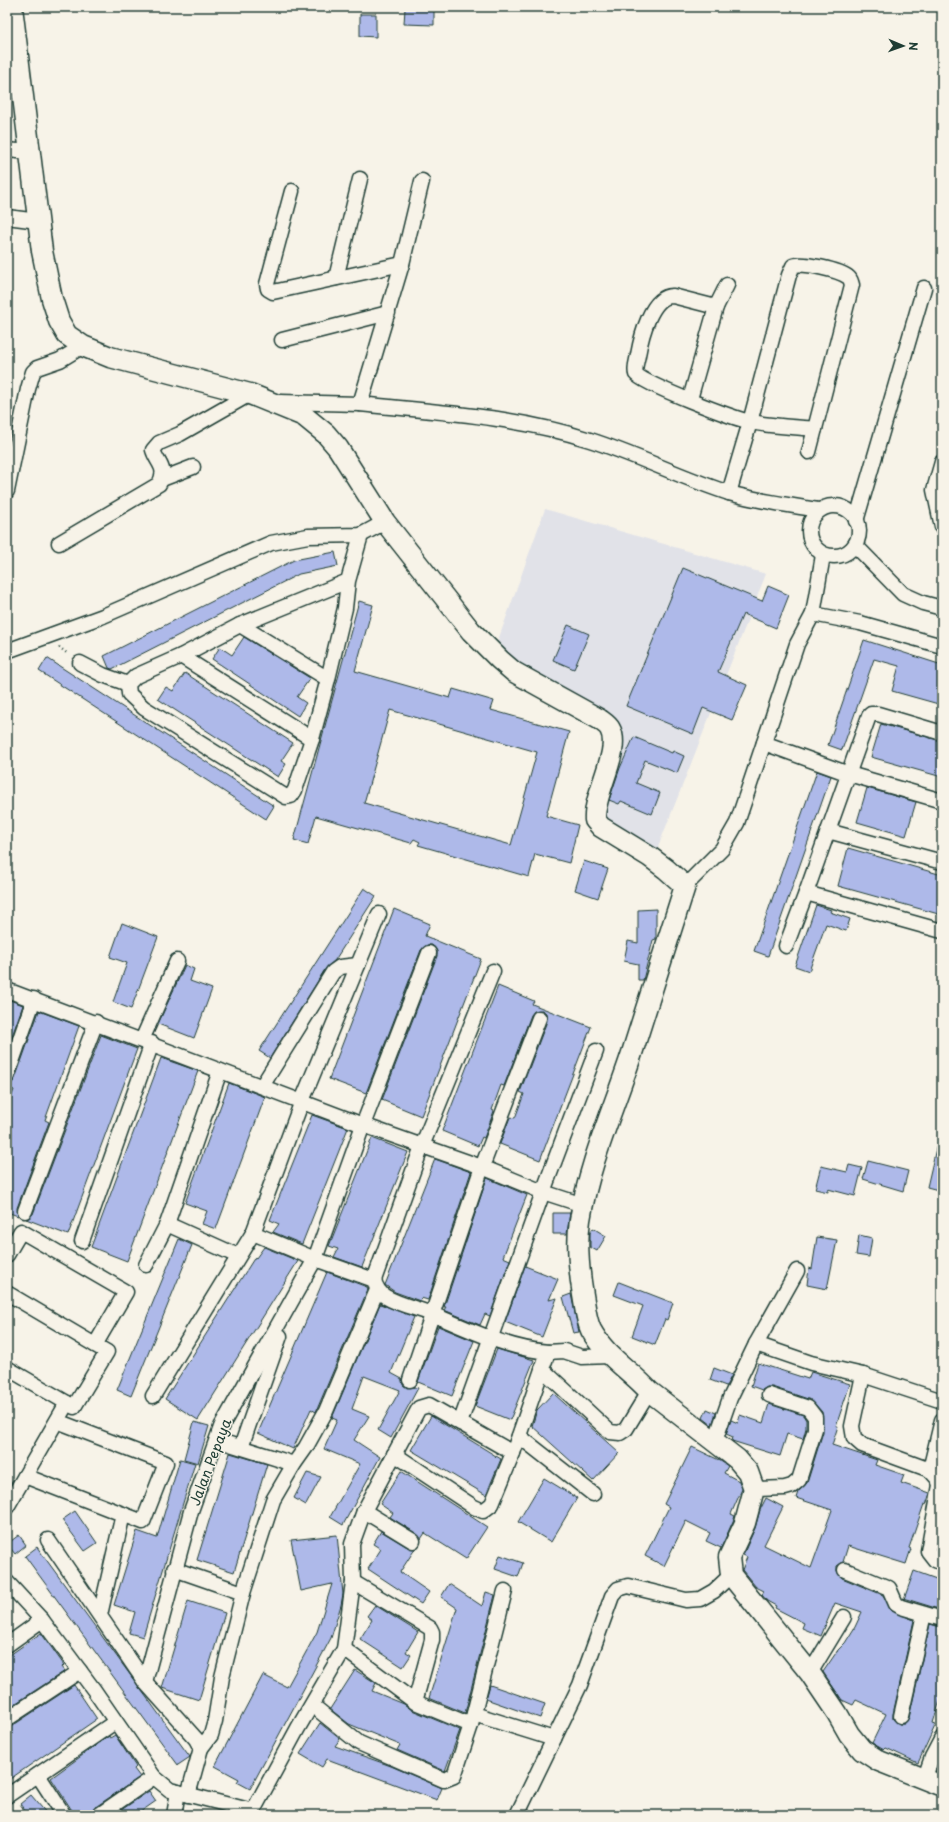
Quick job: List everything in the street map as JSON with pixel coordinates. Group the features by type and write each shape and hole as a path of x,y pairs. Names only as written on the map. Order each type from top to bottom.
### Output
{"street":[{"path":"12,7 42,251 52,299 66,335 83,346 110,357 259,398 304,416 326,434 348,462 368,497 385,522 471,631 514,672 608,726 613,737 611,757 598,796 595,820 602,827 661,865 685,886"},
{"path":"7,150 29,152"},
{"path":"336,278 360,179"},
{"path":"360,404 402,264 422,181"},
{"path":"292,191 268,284 268,290 273,292 402,264"},
{"path":"7,218 38,221"},
{"path":"729,493 750,422 791,269 796,264 802,264 846,275 851,280 852,285 809,452"},
{"path":"690,399 716,307 727,285"},
{"path":"856,521 924,288"},
{"path":"716,307 682,297 669,295 665,297 653,309 642,337 635,371 638,377 669,392 750,422 815,429"},
{"path":"282,340 388,313"},
{"path":"7,491 28,389 33,372 37,368 60,360 83,346"},
{"path":"59,543 159,484 162,479 162,465 153,450 156,445 259,398 360,404 505,420 536,425 590,440 729,493 759,500 818,510 835,505 851,512 859,528 855,545 841,556 823,555 810,542 808,525 818,510"},
{"path":"942,464 934,490 942,527"},
{"path":"162,479 193,467"},
{"path":"7,651 109,613 271,544 308,536 361,535 385,522"},
{"path":"128,684 129,694 144,708 286,797 291,796 295,790 312,739 345,608 348,581 361,535"},
{"path":"855,545 903,594 942,608"},
{"path":"823,555 814,614 797,644 738,823 722,849 685,886 630,1060 593,1167 580,1221 578,1261 584,1303 591,1330 610,1356 637,1377 649,1391 737,1459 748,1472 754,1489 746,1523 729,1557 731,1575 810,1673 837,1713 849,1734 862,1750 879,1761 933,1783 932,1757 942,1738"},
{"path":"128,684 136,676 181,656 240,625 348,581"},
{"path":"814,614 860,623 942,646"},
{"path":"240,625 328,679"},
{"path":"181,656 312,739"},
{"path":"80,663 103,675 128,684"},
{"path":"786,946 869,716 871,714 878,714 942,733"},
{"path":"764,743 849,774 942,801"},
{"path":"828,831 942,862"},
{"path":"806,893 942,931"},
{"path":"154,1396 253,1233 302,1101 379,914"},
{"name":"Jalan Pepaya","path":"145,1682 174,1569 191,1511 221,1427 315,1259 363,1125 428,953"},
{"path":"82,1241 147,1041 177,961"},
{"path":"262,1086 333,972 340,967 358,965"},
{"path":"174,1815 201,1748 211,1735 222,1677 243,1592 273,1500 294,1464 306,1447 326,1411 375,1285 422,1146 493,971"},
{"path":"7,990 147,1041 220,1071 363,1125 482,1167 543,1192 583,1205"},
{"path":"7,1076 34,999"},
{"path":"410,1380 482,1167 539,1018"},
{"path":"25,1211 96,1022"},
{"path":"460,1423 543,1192 596,1051"},
{"path":"146,1265 167,1224 220,1071"},
{"path":"167,1224 238,1256"},
{"path":"8,1252 21,1231 126,1292 95,1345"},
{"path":"253,1233 375,1285 386,1297 432,1314 490,1340 528,1350 548,1352 564,1351 582,1358 610,1356"},
{"path":"715,1441 730,1398 756,1344 797,1271"},
{"path":"7,1293 107,1352 74,1407 9,1373"},
{"path":"240,1447 292,1300"},
{"path":"756,1344 812,1363 863,1375 942,1400"},
{"path":"394,1454 474,1507 483,1511 492,1504 513,1453 548,1352"},
{"path":"542,1370 610,1432 615,1434 626,1429 649,1391"},
{"path":"863,1375 852,1426 854,1438 862,1445 935,1465"},
{"path":"754,1489 785,1488 792,1486 799,1480 815,1429 815,1417 808,1408 769,1395"},
{"path":"7,1507 67,1403"},
{"path":"7,1582 42,1620 80,1671 154,1777 170,1790 235,1811 258,1813 312,1704 344,1649 353,1582 352,1544 364,1511 418,1408 429,1405 513,1453"},
{"path":"942,1420 935,1465 940,1486 928,1551 934,1560 942,1563"},
{"path":"25,1476 143,1522 166,1463 57,1421"},
{"path":"519,1436 593,1494"},
{"path":"217,1440 294,1464"},
{"path":"364,1511 413,1541"},
{"path":"100,1616 123,1514"},
{"path":"48,1540 145,1682 196,1739 201,1748"},
{"path":"174,1569 243,1592"},
{"path":"845,1570 889,1588 896,1604 901,1607 942,1619"},
{"path":"517,1815 580,1685 612,1596 618,1589 628,1586 686,1600 700,1598 714,1591 731,1575"},
{"path":"353,1582 430,1628 432,1632 432,1640 415,1702"},
{"path":"312,1704 358,1743 444,1780 450,1779 454,1776 473,1719 505,1591"},
{"path":"901,1716 924,1614"},
{"path":"810,1673 844,1617"},
{"path":"7,1645 42,1620"},
{"path":"344,1649 415,1702 473,1719 554,1739"},
{"path":"7,1719 80,1671"},
{"path":"7,1796 115,1722"},
{"path":"38,1775 64,1815"},
{"path":"98,1815 154,1777"}],"path":[{"path":"46,637 80,663"}],"shaded area":[{"path":"545,509 766,574 656,852 597,818 613,731 491,660"}],"building":[{"path":"405,8 434,9 434,25 404,24"},
{"path":"360,14 376,14 376,37 360,36"},
{"path":"335,552 338,566 299,574 112,669 109,668 104,656 294,560"},
{"path":"683,568 762,601 768,586 789,595 776,628 743,614 718,672 747,685 732,720 703,708 693,734 626,706"},
{"path":"359,601 373,605 355,671 450,698 453,689 494,701 491,710 569,732 546,816 578,825 569,863 535,854 529,877 418,845 420,842 414,839 411,843 316,816 308,844 294,840","holes":["390,710 537,752 511,845 364,803"]},
{"path":"568,625 589,634 574,669 553,660"},
{"path":"244,637 310,678 297,697 306,703 298,716 212,659 220,647 232,655"},
{"path":"864,640 942,665 942,705 892,691 899,666 874,659 842,750 828,745"},
{"path":"47,658 274,806 266,819 39,671"},
{"path":"185,673 293,743 281,761 286,764 278,777 158,699 166,687 173,691"},
{"path":"881,724 942,741 942,777 871,757"},
{"path":"634,737 672,753 673,751 684,756 677,773 645,760 636,783 660,793 652,814 621,801 619,804 609,800 620,768"},
{"path":"817,771 831,776 768,956 754,951"},
{"path":"867,788 916,802 906,836 857,822"},
{"path":"848,848 942,875 942,915 838,886"},
{"path":"584,861 608,869 598,898 575,890"},
{"path":"364,888 376,896 335,960 326,968 270,1058 259,1051"},
{"path":"816,905 850,919 846,931 826,924 809,971 795,966"},
{"path":"394,909 430,924 425,936 481,959 421,1116 382,1100 437,956 437,951 432,945 427,945 421,950 366,1093 329,1079"},
{"path":"656,909 656,939 653,940 643,980 638,980 638,964 624,961 628,941 638,943 638,910"},
{"path":"122,923 158,937 131,1009 113,1002 127,963 110,957"},
{"path":"185,965 194,969 190,981 212,989 194,1038 158,1024"},
{"path":"498,986 534,1001 532,1004 591,1027 540,1160 500,1144 510,1117 515,1118 524,1094 520,1092 547,1021 546,1013 542,1010 534,1011 531,1015 504,1086 501,1085 492,1110 494,1111 484,1138 482,1137 478,1146 442,1131"},
{"path":"7,999 23,1005 7,1050"},
{"path":"39,1011 79,1026 45,1120 49,1122 17,1208 18,1216 7,1212 7,1108 14,1090 7,1088 7,1084 12,1083 15,1079"},
{"path":"101,1035 137,1049 68,1235 26,1219 33,1214"},
{"path":"161,1058 198,1071 127,1261 91,1247"},
{"path":"229,1083 265,1097 216,1229 202,1224 207,1211 185,1203"},
{"path":"312,1115 348,1128 302,1244 273,1232 279,1224 270,1220"},
{"path":"372,1138 408,1152 362,1267 334,1257 338,1249 329,1246"},
{"path":"937,1144 942,1145 942,1191 927,1187"},
{"path":"435,1159 471,1172 428,1300 421,1298 420,1301 395,1292 385,1285"},
{"path":"868,1161 908,1171 903,1191 863,1179"},
{"path":"849,1165 862,1168 855,1196 828,1189 828,1192 815,1189 821,1166 847,1172"},
{"path":"487,1178 527,1195 503,1257 510,1260 490,1316 485,1314 480,1325 444,1310 446,1307 444,1307"},
{"path":"553,1213 570,1213 567,1234 553,1234"},
{"path":"593,1228 606,1236 597,1251 590,1247 590,1233"},
{"path":"859,1235 872,1238 869,1257 856,1255"},
{"path":"817,1237 837,1240 827,1289 807,1285 809,1268 812,1269"},
{"path":"179,1239 192,1245 131,1396 117,1390"},
{"path":"264,1247 298,1261 198,1420 165,1399 255,1257 256,1258"},
{"path":"525,1266 558,1279 549,1300 557,1298 542,1337 505,1322"},
{"path":"327,1272 367,1287 368,1289 316,1412 311,1409 293,1449 258,1433"},
{"path":"619,1282 673,1303 655,1345 632,1336 643,1306 614,1295"},
{"path":"571,1294 579,1332 573,1333 563,1297"},
{"path":"380,1304 414,1317 391,1373 402,1379 403,1385 407,1388 418,1388 391,1438 378,1430 400,1390 364,1376 352,1409 369,1416 354,1440 380,1457 343,1525 330,1517 360,1464 324,1449 337,1420 332,1418"},
{"path":"438,1326 474,1341 452,1396 418,1382"},
{"path":"497,1349 534,1360 510,1420 475,1406"},
{"path":"758,1363 808,1379 811,1372 850,1384 836,1426 838,1426 832,1445 877,1460 875,1465 904,1475 901,1483 930,1493 926,1505 924,1504 909,1548 911,1549 906,1564 848,1546 843,1562 837,1566 837,1571 842,1578 883,1595 892,1611 914,1620 893,1714 893,1719 899,1724 904,1724 909,1718 930,1624 942,1627 942,1694 933,1723 936,1724 918,1763 886,1748 884,1750 872,1743 886,1714 856,1700 853,1705 842,1700 823,1672 838,1650 845,1643 862,1612 835,1603 821,1636 802,1628 804,1623 775,1608 776,1606 767,1601 762,1595 764,1591 756,1587 742,1570 747,1557 743,1555 766,1498 783,1507 764,1545 811,1568 832,1510 796,1498 798,1492 807,1483 823,1432 822,1412 811,1400 772,1387 767,1387 762,1390 751,1386"},
{"path":"714,1368 732,1375 726,1386 710,1380"},
{"path":"553,1393 619,1453 593,1481 532,1426 537,1410"},
{"path":"769,1404 803,1415 806,1420 806,1428 803,1439 787,1434 780,1456 732,1441 733,1437 726,1434 731,1420 738,1423 740,1415 763,1423"},
{"path":"707,1409 716,1413 712,1425 703,1418"},
{"path":"431,1416 501,1459 486,1495 411,1450"},
{"path":"194,1422 209,1426 198,1463 184,1459"},
{"path":"692,1447 728,1466 724,1473 739,1481 742,1489 731,1514 735,1516 734,1519 721,1548 706,1541 710,1533 686,1521 664,1566 645,1556 669,1507 664,1504"},
{"path":"230,1453 267,1464 234,1572 197,1560"},
{"path":"180,1459 195,1463 143,1637 129,1633 135,1612 114,1605 137,1531 157,1538"},
{"path":"401,1471 487,1527 466,1559 425,1533 421,1539 417,1534 390,1517 393,1513 380,1504"},
{"path":"307,1473 321,1477 306,1505 294,1498"},
{"path":"544,1478 577,1498 551,1542 518,1522"},
{"path":"75,1511 97,1543 85,1551 62,1520"},
{"path":"381,1531 409,1548 415,1549 400,1572 429,1592 421,1604 368,1569 381,1549 373,1544"},
{"path":"19,1535 26,1545 15,1554 7,1544"},
{"path":"337,1535 343,1594 331,1638 250,1789 237,1782 239,1779 215,1766 263,1675 287,1687 317,1632 332,1584 301,1591 291,1540"},
{"path":"37,1547 190,1757 178,1765 25,1556"},
{"path":"500,1555 523,1563 518,1577 495,1569"},
{"path":"914,1571 942,1581 942,1610 904,1598"},
{"path":"449,1584 482,1606 486,1592 495,1595 465,1713 429,1698 457,1608 441,1597"},
{"path":"188,1601 225,1613 199,1700 162,1688"},
{"path":"375,1605 418,1632 406,1652 411,1655 403,1667 360,1639 372,1620 367,1616"},
{"path":"41,1633 64,1665 62,1667 65,1671 7,1709 7,1657"},
{"path":"355,1670 376,1683 372,1691 460,1730 445,1771 397,1750 400,1745 349,1724 330,1709"},
{"path":"74,1685 97,1719 7,1781 7,1727 12,1726"},
{"path":"490,1685 545,1704 540,1718 486,1699"},
{"path":"320,1723 340,1739 335,1746 391,1766 442,1788 437,1800 327,1759 322,1767 300,1754"},
{"path":"115,1735 136,1767 134,1769 140,1777 94,1808 91,1815 75,1815 51,1778 109,1736 110,1738"},
{"path":"149,1791 156,1801 136,1815 114,1815"},
{"path":"31,1795 48,1815 28,1815 20,1804"}]}
